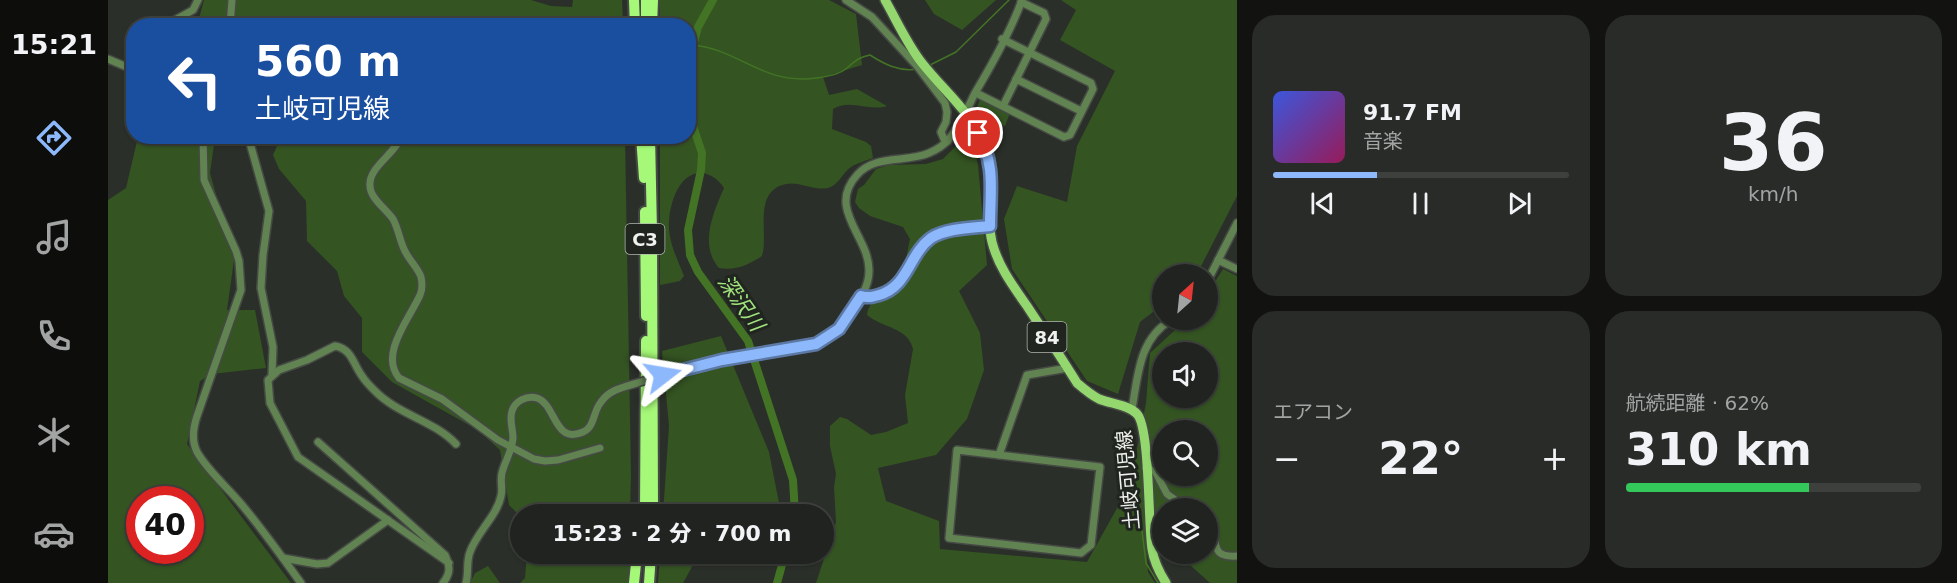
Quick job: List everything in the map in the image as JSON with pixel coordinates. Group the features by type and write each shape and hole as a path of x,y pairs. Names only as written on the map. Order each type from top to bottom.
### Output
{"highway":[{"path":"634,0 635,18"},
{"path":"644,0 644,18"},
{"path":"652,18 653,0"},
{"name":"C3","path":"643,144 645,182 643,504"},
{"name":"C3","path":"650,144 653,504"},
{"path":"634,583 636,564"},
{"path":"641,583 643,564"},
{"path":"650,580 651,564"}],"main road":[{"name":"土岐可児線","path":"885,0 919,64 966,111 987,148 991,167 992,242 1003,269 1077,383 1088,393 1132,409 1139,416 1145,434 1148,517 1152,550 1156,565 1166,583"}],"street":[{"path":"179,18 193,10 198,0"},
{"path":"846,0 872,17 919,64"},
{"path":"466,583 469,573 469,554 501,496 502,475 513,439 511,412 515,404 522,399 538,398 545,402 561,430 581,434 592,422 596,408 606,396 616,390 722,360 816,344 835,334 861,296 869,274 865,250 848,214 847,192 851,181 866,166 922,156 948,141 958,128 1022,1 1044,13 1046,19 1003,106"},
{"path":"976,93 1064,136 1070,135 1093,89 1091,83 1003,39"},
{"path":"108,59 126,67"},
{"path":"928,75 945,103 946,122 941,132 944,139 948,141"},
{"path":"1016,80 1081,111"},
{"path":"203,144 204,180 236,252 239,261 241,290 196,416 194,443 201,457 243,506 301,583"},
{"path":"250,144 269,211 261,288 273,347 272,375"},
{"path":"398,144 378,166 370,180 369,187 391,217 404,251 421,279 420,294 391,357 395,374 442,399 489,434 534,459 558,460 600,448"},
{"path":"1216,264 1237,223"},
{"path":"861,296 868,298 890,292 900,282 924,245 932,238 948,232 990,226"},
{"path":"1218,260 1237,269"},
{"path":"1132,409 1143,352 1153,335 1159,330"},
{"path":"448,562 298,457 268,396 268,380 279,370 307,360 335,346 340,347 348,351 360,375 379,395 396,409 440,431 456,444"},
{"path":"999,455 1027,375 1068,368"},
{"path":"318,441 440,549 448,562 449,573 443,583"},
{"path":"957,450 999,455 1100,467 1091,545 1080,552 949,538 957,450"},
{"path":"1146,468 1155,471 1167,494 1173,498"},
{"path":"283,558 317,564 328,563 388,520"},
{"path":"1218,552 1226,557 1237,556"}],"green space":[{"path":"204,0 531,0 551,6 572,7 573,0 622,0 623,18 199,18"},
{"path":"660,0 829,0 856,14 862,65 823,77 829,95 857,89 887,106 846,105 833,109 832,129 866,142 871,146 873,158 851,167 828,188 791,183 775,188 765,204 762,256 742,266 731,269 719,268 710,249 712,218 724,188 720,182 702,173 687,178 677,190 671,206 669,222 671,243 684,276 680,281 660,285 660,144 696,144 696,18 660,18"},
{"path":"925,0 996,0 962,30 934,14"},
{"path":"1061,0 1237,0 1237,196 1202,264 1152,264 1152,313 1140,322 1118,394 1087,381 1012,269 1004,219 1017,186 1067,202 1077,146 1115,71 1060,40 1076,10"},
{"path":"981,98 1010,113 1005,126 989,124 977,110"},
{"path":"970,132 978,165 987,265 959,291 980,333 984,370 967,419 936,455 878,468 886,501 939,521 940,549 1087,562 1130,485 1146,403 1150,353 1152,351 1152,408 1218,408 1218,342 1162,342 1175,330 1218,330 1218,277 1223,269 1237,276 1237,583 1210,583 1189,564 1218,564 1218,498 1152,498 1152,538 1146,540 1148,572 1155,583 816,583 822,564 834,564 836,474 830,446 830,426 840,417 871,435 908,423 905,395 913,349 906,336 867,315 872,303 892,296 906,259 910,239 903,227 870,216 859,208 855,202 858,189 876,169 889,165 926,164 943,159"},
{"path":"136,144 214,144 210,173 234,260 227,310 255,310 266,368 212,374 200,381 187,444 291,583 108,583 108,200 126,188"},
{"path":"278,144 625,144 630,504 510,504 510,506 500,450 478,430 392,382 362,352 362,318 344,296 337,271 307,241 306,201 279,169 273,155"},
{"path":"721,336 769,452 779,504 664,504 669,426 662,351"},
{"path":"526,564 629,564 629,583 520,583 525,578"},
{"path":"659,564 693,564 683,583 658,583"},
{"path":"488,566 500,583 470,583 475,573"}],"waterway":[{"name":"深沢川","path":"696,35 713,0"},
{"path":"930,65 956,52 1009,0"},
{"path":"696,46 725,53 766,72 797,79 820,78 836,74 860,58 870,55 898,68 917,69"},
{"name":"深沢川","path":"696,135 702,153 701,170 688,230 690,255 698,272 748,341 793,480 794,504"},
{"path":"1138,523 1142,531 1146,563 1158,583"},
{"name":"深沢川","path":"777,583 782,564"}],"route":[{"path":"663,375 722,360 816,344 827,339 839,329 861,296 868,298 890,292 900,282 924,245 932,238 948,232 990,226 991,167 987,148 978,133"}]}
